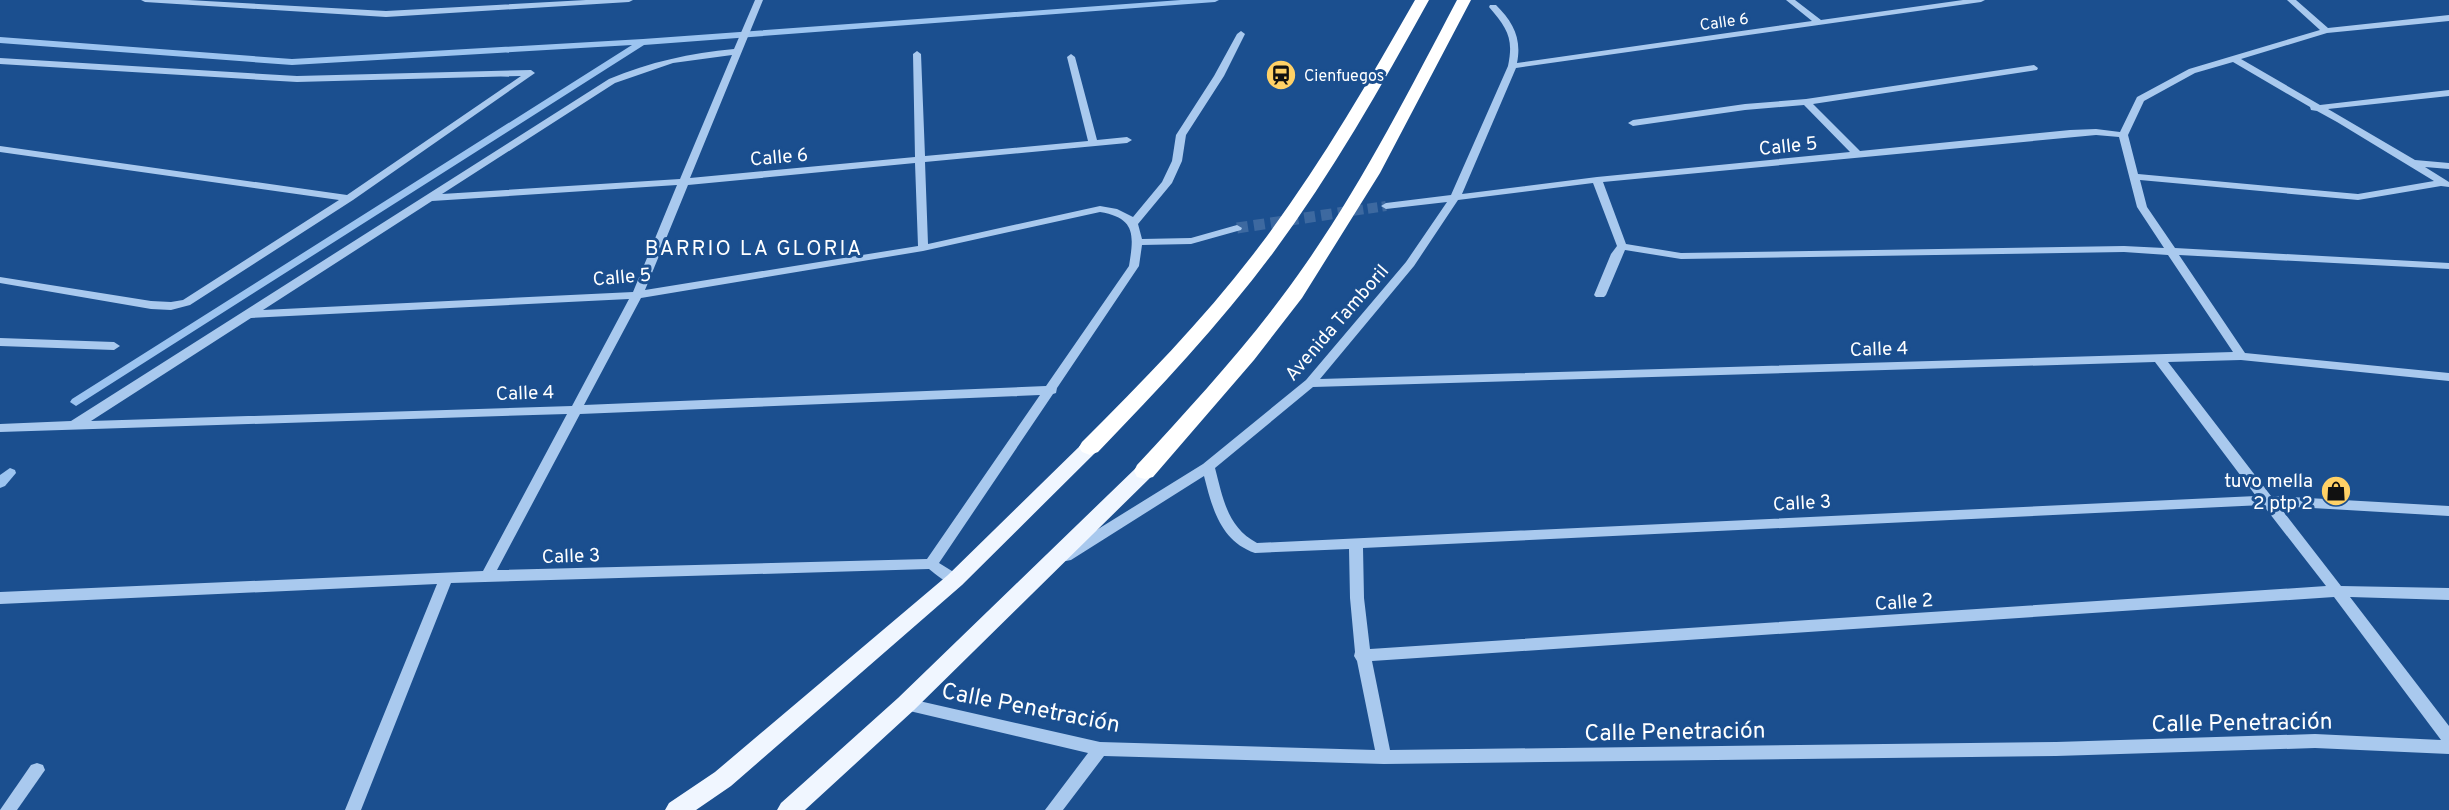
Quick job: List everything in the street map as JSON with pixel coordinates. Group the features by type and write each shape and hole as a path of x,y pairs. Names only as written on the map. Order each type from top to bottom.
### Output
{"highway":[{"path":"1145,471 1225,381 1289,301 1337,231 1461,5"},
{"path":"1090,447 1165,370 1242,282 1305,195 1418,7"}],"main road":[{"path":"677,810 723,779 955,580 1090,447"},
{"path":"789,810 906,704 1145,471"}],"street":[{"path":"145,0 386,14 629,0"},
{"path":"487,576 637,295 759,0"},
{"path":"1790,0 1820,23"},
{"name":"Calle 6","path":"1512,66 1981,0"},
{"path":"2291,0 2326,31"},
{"name":"Avenida Tamboril","path":"1047,567 1208,467 1310,383 1410,264 1456,196 1512,66 1517,48 1504,18 1493,7"},
{"path":"2241,356 2142,207 2123,135 2140,99 2192,71 2326,31 2449,18"},
{"path":"955,580 931,564 1052,390 1133,266 1139,242 1134,222 1167,183 1177,160 1181,135 1219,76 1241,34"},
{"path":"75,425 434,198 612,81 654,63 696,55 736,52"},
{"path":"917,54 923,248"},
{"path":"1071,57 1093,143"},
{"path":"2233,58 2314,108 2412,162 2446,185"},
{"path":"0,61 287,78 531,74 349,198 200,295 176,306 151,305 0,280"},
{"path":"1633,123 1745,107 1806,102 2034,68"},
{"path":"2314,108 2449,93"},
{"path":"1806,102 1858,155"},
{"name":"Calle 5","path":"1386,206 1597,180 2070,133 2123,135"},
{"name":"Calle 6","path":"434,198 684,182 1127,140"},
{"path":"0,149 349,198"},
{"path":"2412,162 2449,166"},
{"path":"2135,177 2358,197 2446,185"},
{"path":"1597,180 1622,246"},
{"name":"Calle 5","path":"250,314 637,295 923,248 1100,209 1121,211 1134,222"},
{"path":"1139,242 1191,241 1237,228"},
{"path":"1622,246 1681,256 2103,249 2449,266"},
{"path":"1601,295 1616,254 1622,246"},
{"path":"0,342 114,346"},
{"name":"Calle 4","path":"1310,383 2241,356 2449,377"},
{"path":"2158,359 2265,499 2340,591 2449,738"},
{"name":"Calle 4","path":"0,428 574,410 1052,390"},
{"name":"Calle 3","path":"1208,467 1228,530 1240,542 1255,548 2265,499 2449,511"},
{"path":"1356,542 1354,587 1361,656 1384,757"},
{"name":"Calle 3","path":"0,598 487,576 931,564"},
{"path":"353,810 446,578"},
{"name":"Calle 2","path":"1361,656 2340,591 2449,594"},
{"name":"Calle Penetración","path":"906,704 1100,748 1384,757 2056,749 2315,741 2449,747"},
{"path":"1053,810 1100,748"},
{"path":"8,810 37,771"}],"waterway":[{"path":"0,40 292,62 643,42 1215,0"},
{"path":"76,402 640,44"},
{"path":"0,483 10,473"}],"tunnel":[{"path":"1339,213 1386,206"},
{"path":"1237,228 1351,211"}],"place":[{"name":"Cienfuegos","path":"1281,75"},
{"name":"tuvo mella 2 ptp 2","path":"2336,491"}],"district":[{"name":"BARRIO LA GLORIA","path":"754,248"}]}
